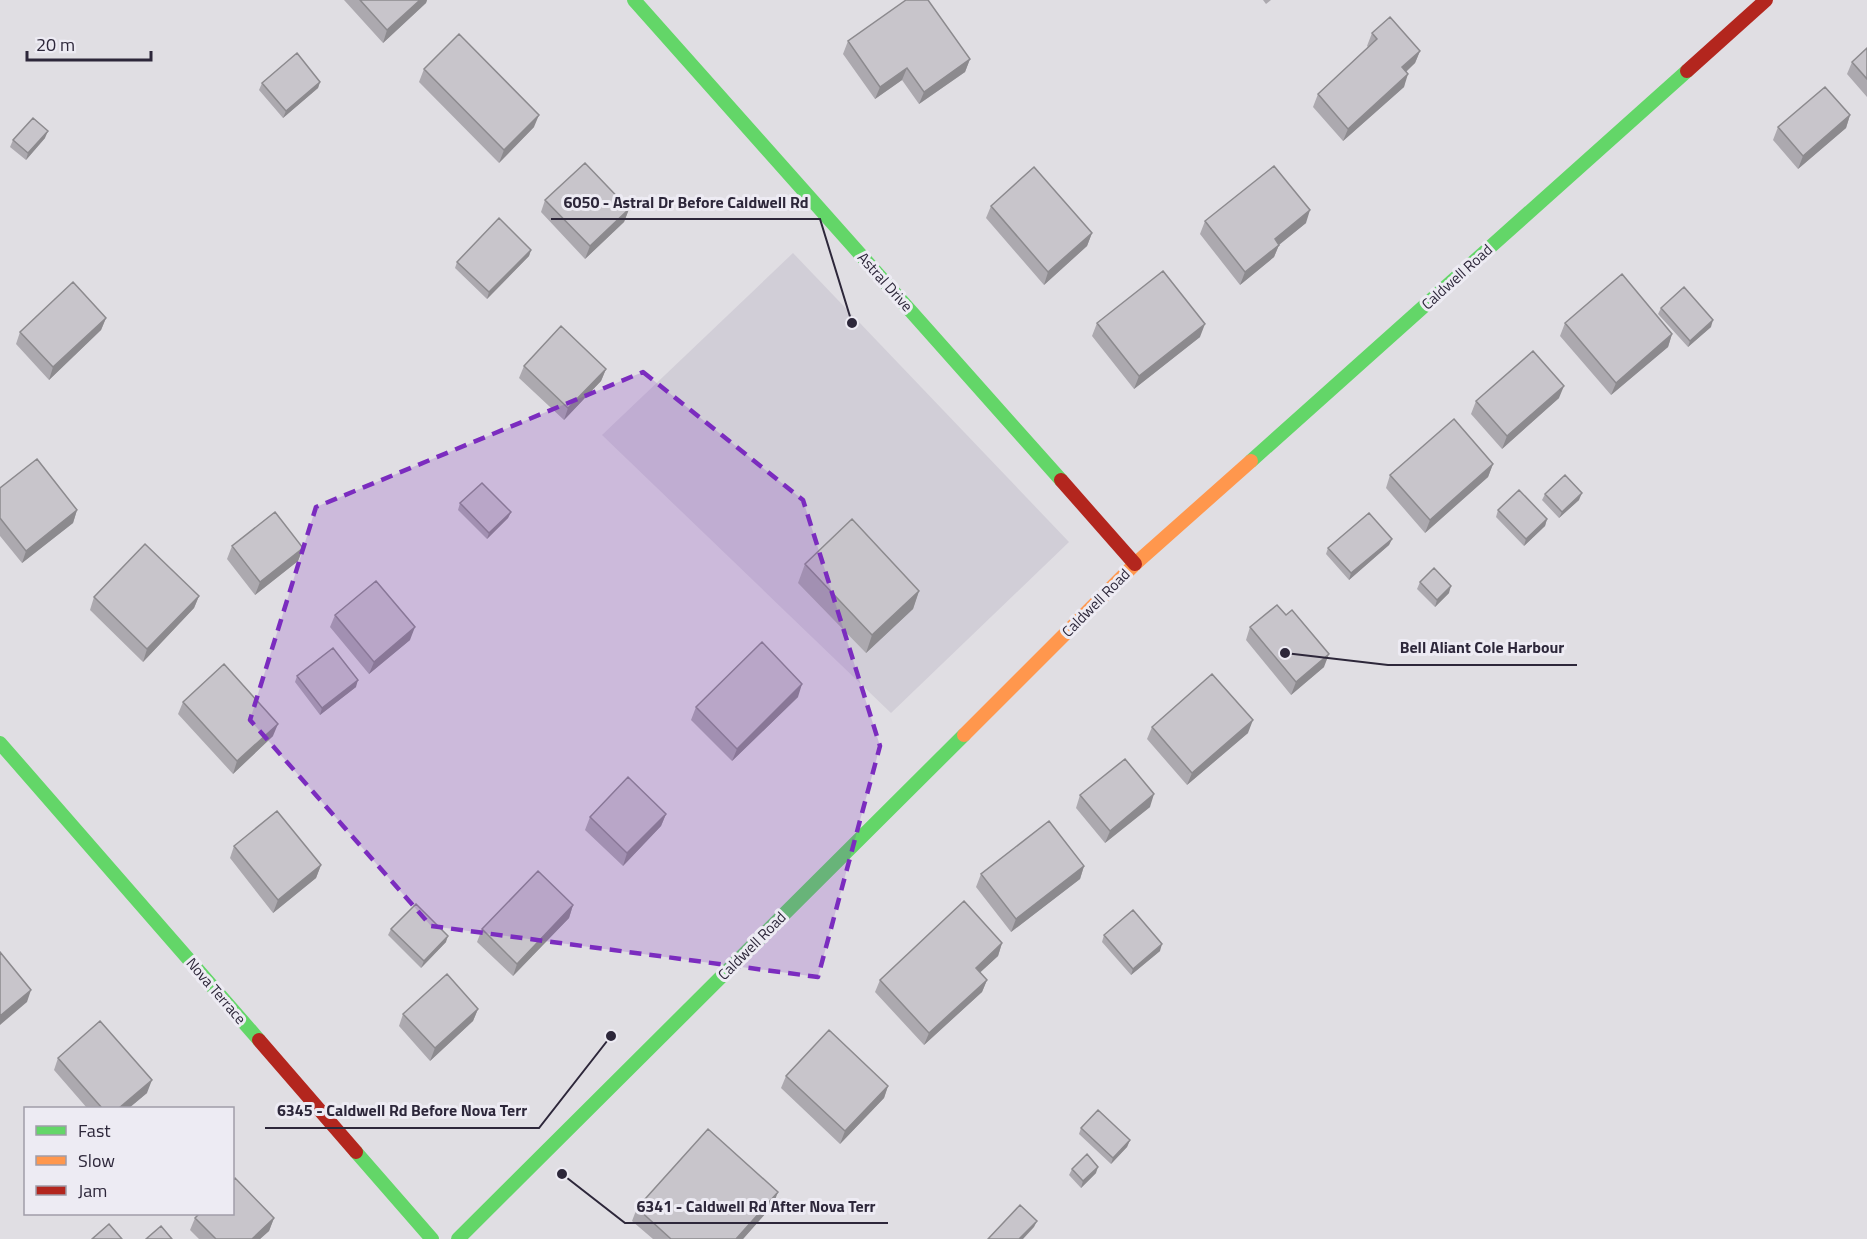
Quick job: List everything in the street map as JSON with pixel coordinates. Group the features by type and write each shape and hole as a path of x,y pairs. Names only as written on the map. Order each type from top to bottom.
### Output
{"street":[{"name":"Astral Drive","path":"634,0 1135,564"},
{"name":"Caldwell Road","path":"458,1239 1135,564 1766,0"},
{"name":"Nova Terrace","path":"0,743 432,1239"}],"highlighted area":[{"path":"643,372 803,500 880,746 818,977 431,926 250,720 316,507"}],"shaded area":[{"path":"793,253 1069,542 891,713 602,435"}],"building":[{"path":"360,0 420,0 387,30"},
{"path":"906,0 928,0 970,59 924,92 907,68 880,87 848,41"},
{"path":"1390,17 1420,51 1402,67 1408,74 1348,129 1318,94 1377,39 1372,33"},
{"path":"459,34 539,115 504,150 424,69"},
{"path":"1867,48 1867,79 1852,62"},
{"path":"297,53 320,82 286,111 262,83"},
{"path":"1825,87 1850,115 1803,156 1778,127"},
{"path":"33,118 48,131 28,153 13,140"},
{"path":"585,163 629,209 590,246 545,200"},
{"path":"1274,166 1310,210 1275,239 1279,245 1245,272 1205,221"},
{"path":"1034,167 1092,233 1048,272 991,206"},
{"path":"499,218 531,250 489,292 457,262"},
{"path":"1163,271 1205,324 1139,376 1097,323"},
{"path":"1622,274 1672,334 1616,383 1565,323"},
{"path":"73,282 106,318 53,367 20,332"},
{"path":"1684,287 1713,320 1690,341 1661,308"},
{"path":"561,326 606,369 568,408 524,366"},
{"path":"1533,351 1564,386 1507,436 1476,401"},
{"path":"1454,419 1493,464 1430,520 1390,475"},
{"path":"37,459 77,510 26,551 0,518 0,488"},
{"path":"1565,475 1582,493 1562,512 1545,494"},
{"path":"482,483 511,512 489,533 460,503"},
{"path":"1519,490 1547,519 1526,539 1498,510"},
{"path":"275,512 303,548 260,582 232,546"},
{"path":"1369,513 1392,539 1351,573 1328,548"},
{"path":"852,519 919,591 872,635 805,564"},
{"path":"145,544 199,596 147,649 94,597"},
{"path":"1434,568 1451,586 1437,600 1420,582"},
{"path":"376,581 415,627 374,662 335,615"},
{"path":"1277,605 1286,615 1292,610 1329,654 1296,682 1250,627"},
{"path":"762,642 802,684 737,749 696,707"},
{"path":"333,648 358,680 322,708 297,676"},
{"path":"224,664 278,724 237,761 183,702"},
{"path":"1212,674 1253,720 1192,773 1152,727"},
{"path":"1125,759 1154,794 1110,831 1080,795"},
{"path":"628,777 666,814 627,853 590,817"},
{"path":"277,811 321,865 278,900 234,846"},
{"path":"1049,821 1084,866 1016,919 981,874"},
{"path":"538,871 573,905 517,964 482,929"},
{"path":"964,901 1002,943 976,968 987,980 929,1033 880,980"},
{"path":"416,904 448,936 424,961 391,929"},
{"path":"1133,910 1162,944 1133,969 1104,935"},
{"path":"0,952 31,990 0,1016"},
{"path":"447,974 478,1009 435,1048 403,1014"},
{"path":"100,1021 152,1080 120,1107 101,1107 58,1058"},
{"path":"829,1030 888,1086 845,1131 786,1076"},
{"path":"1098,1110 1130,1140 1113,1158 1081,1128"},
{"path":"708,1129 778,1192 736,1239 671,1239 637,1208"},
{"path":"1087,1154 1098,1167 1083,1181 1072,1169"},
{"path":"234,1179 274,1218 252,1239 216,1239 195,1218 198,1215 234,1215"},
{"path":"1020,1205 1037,1221 1019,1239 988,1239"},
{"path":"109,1224 122,1239 92,1239"},
{"path":"161,1226 172,1239 146,1239"}],"traffic: fast":[{"path":"634,0 1061,480"},
{"path":"1251,461 1687,71"},
{"path":"458,1239 964,735"},
{"path":"0,743 259,1040"},
{"path":"356,1152 432,1239"}],"traffic: slow":[{"path":"964,735 1135,564 1251,461"}],"traffic: jam":[{"path":"1687,71 1766,0"},
{"path":"1061,480 1135,564"},
{"path":"259,1040 356,1152"}],"place":[{"name":"6050 - Astral Dr Before Caldwell Rd","path":"852,323"},
{"name":"Bell Aliant Cole Harbour","path":"1285,653"},
{"name":"6345 - Caldwell Rd Before Nova Terr","path":"611,1036"},
{"name":"6341 - Caldwell Rd After Nova Terr","path":"562,1174"}]}
